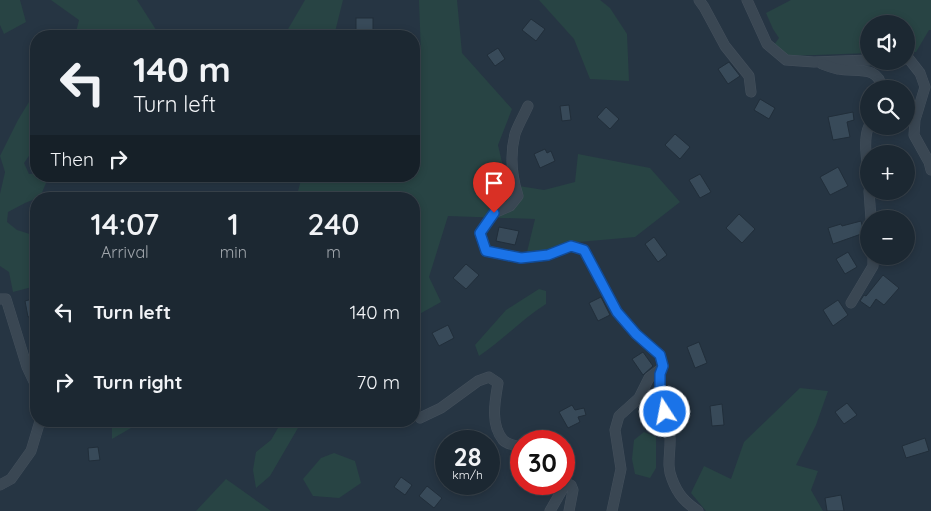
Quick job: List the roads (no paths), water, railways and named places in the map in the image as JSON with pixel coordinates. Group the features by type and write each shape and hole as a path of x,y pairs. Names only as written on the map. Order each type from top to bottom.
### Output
{"street":[{"path":"699,0 725,46 750,76 751,92"},
{"path":"747,0 767,44 786,60 814,62 860,60"},
{"path":"814,62 839,70 874,73 879,80"},
{"path":"915,67 925,87 914,120 914,135 929,162 931,170"},
{"path":"528,106 515,134 512,158 514,184 518,196 510,206 494,213 480,233 486,251 521,258 548,255 571,246 584,250 617,312 636,334 660,355 663,366 661,370 660,391 670,436 668,462 671,478 685,502 698,511"},
{"path":"851,302 873,265"},
{"path":"0,299 6,299 30,373"},
{"path":"612,511 621,469 615,430 618,416 639,398 650,378 661,370"},
{"path":"420,418 440,408 478,381 489,377 498,383 495,424 504,441 510,443"},
{"path":"0,485 11,479 31,451 38,427"},
{"path":"550,511 558,495"},
{"path":"569,511 572,495"}]}
